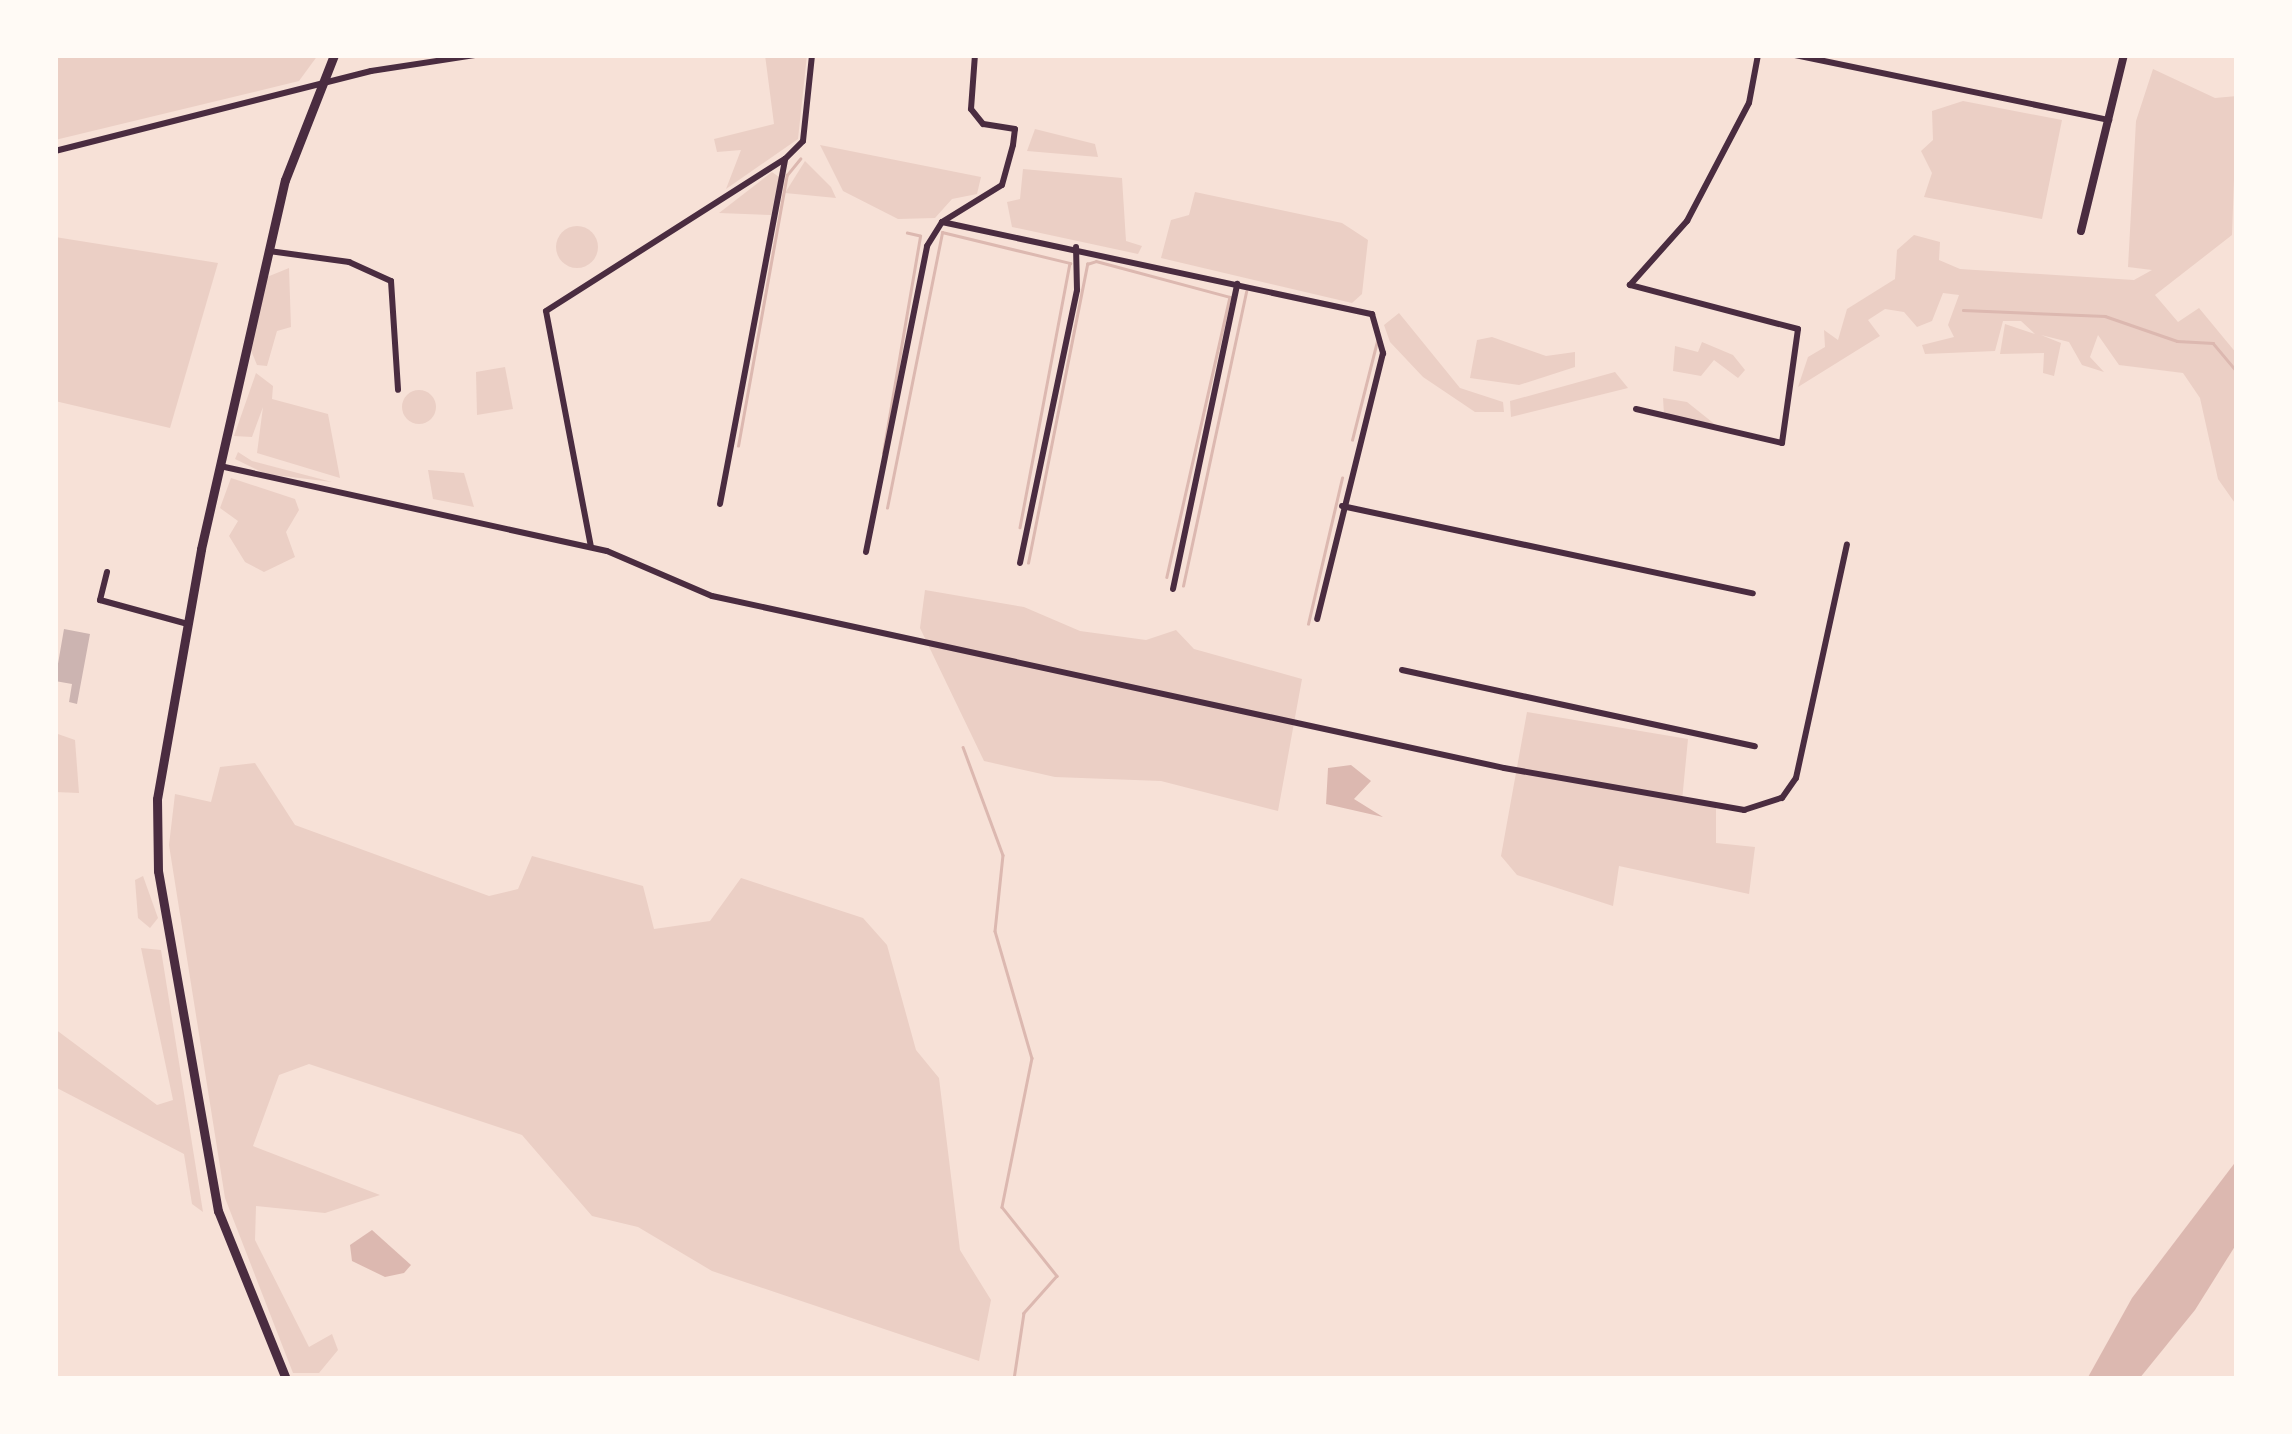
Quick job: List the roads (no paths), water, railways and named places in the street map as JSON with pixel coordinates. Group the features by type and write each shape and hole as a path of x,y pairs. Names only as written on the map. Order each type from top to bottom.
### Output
{"main road":[{"path":"286,1379 235,1270 210,1165 156,830 188,624 219,466 269,251 319,84 334,55"}],"street":[{"path":"55,151 319,84 476,55"},
{"path":"591,547 546,311 785,159 803,142 812,55"},
{"path":"866,552 927,246 942,222 1002,185 1013,145 1015,129 983,124 971,108 975,55"},
{"path":"1636,409 1782,443 1798,329 1630,285 1687,220 1744,113 1758,55"},
{"path":"1795,55 2110,120"},
{"path":"2082,231 2124,55"},
{"path":"720,504 785,159"},
{"path":"942,222 1372,314 1384,331 1316,618"},
{"path":"1020,563 1076,290 1076,248"},
{"path":"269,251 348,262 391,281 398,390"},
{"path":"1174,589 1237,284"},
{"path":"219,466 591,547 712,596 1504,768 1744,810 1769,806 1796,778 1847,545"},
{"path":"1342,506 1753,593"},
{"path":"106,572 100,600 188,624"},
{"path":"1402,670 1754,746"}],"waterway":[{"path":"738,446 787,175 800,159"},
{"path":"887,508 942,232 1070,263 1020,527"},
{"path":"883,453 920,236 907,233"},
{"path":"1028,563 1087,264 1096,261 1230,297 1167,577"},
{"path":"1183,586 1246,292"},
{"path":"1963,310 2105,316 2177,341 2213,343 2237,372"},
{"path":"1352,440 1377,341"},
{"path":"1308,624 1342,478"},
{"path":"963,747 1003,855 995,931 1032,1058 1002,1207 1057,1276 1024,1313 1014,1379"}]}
